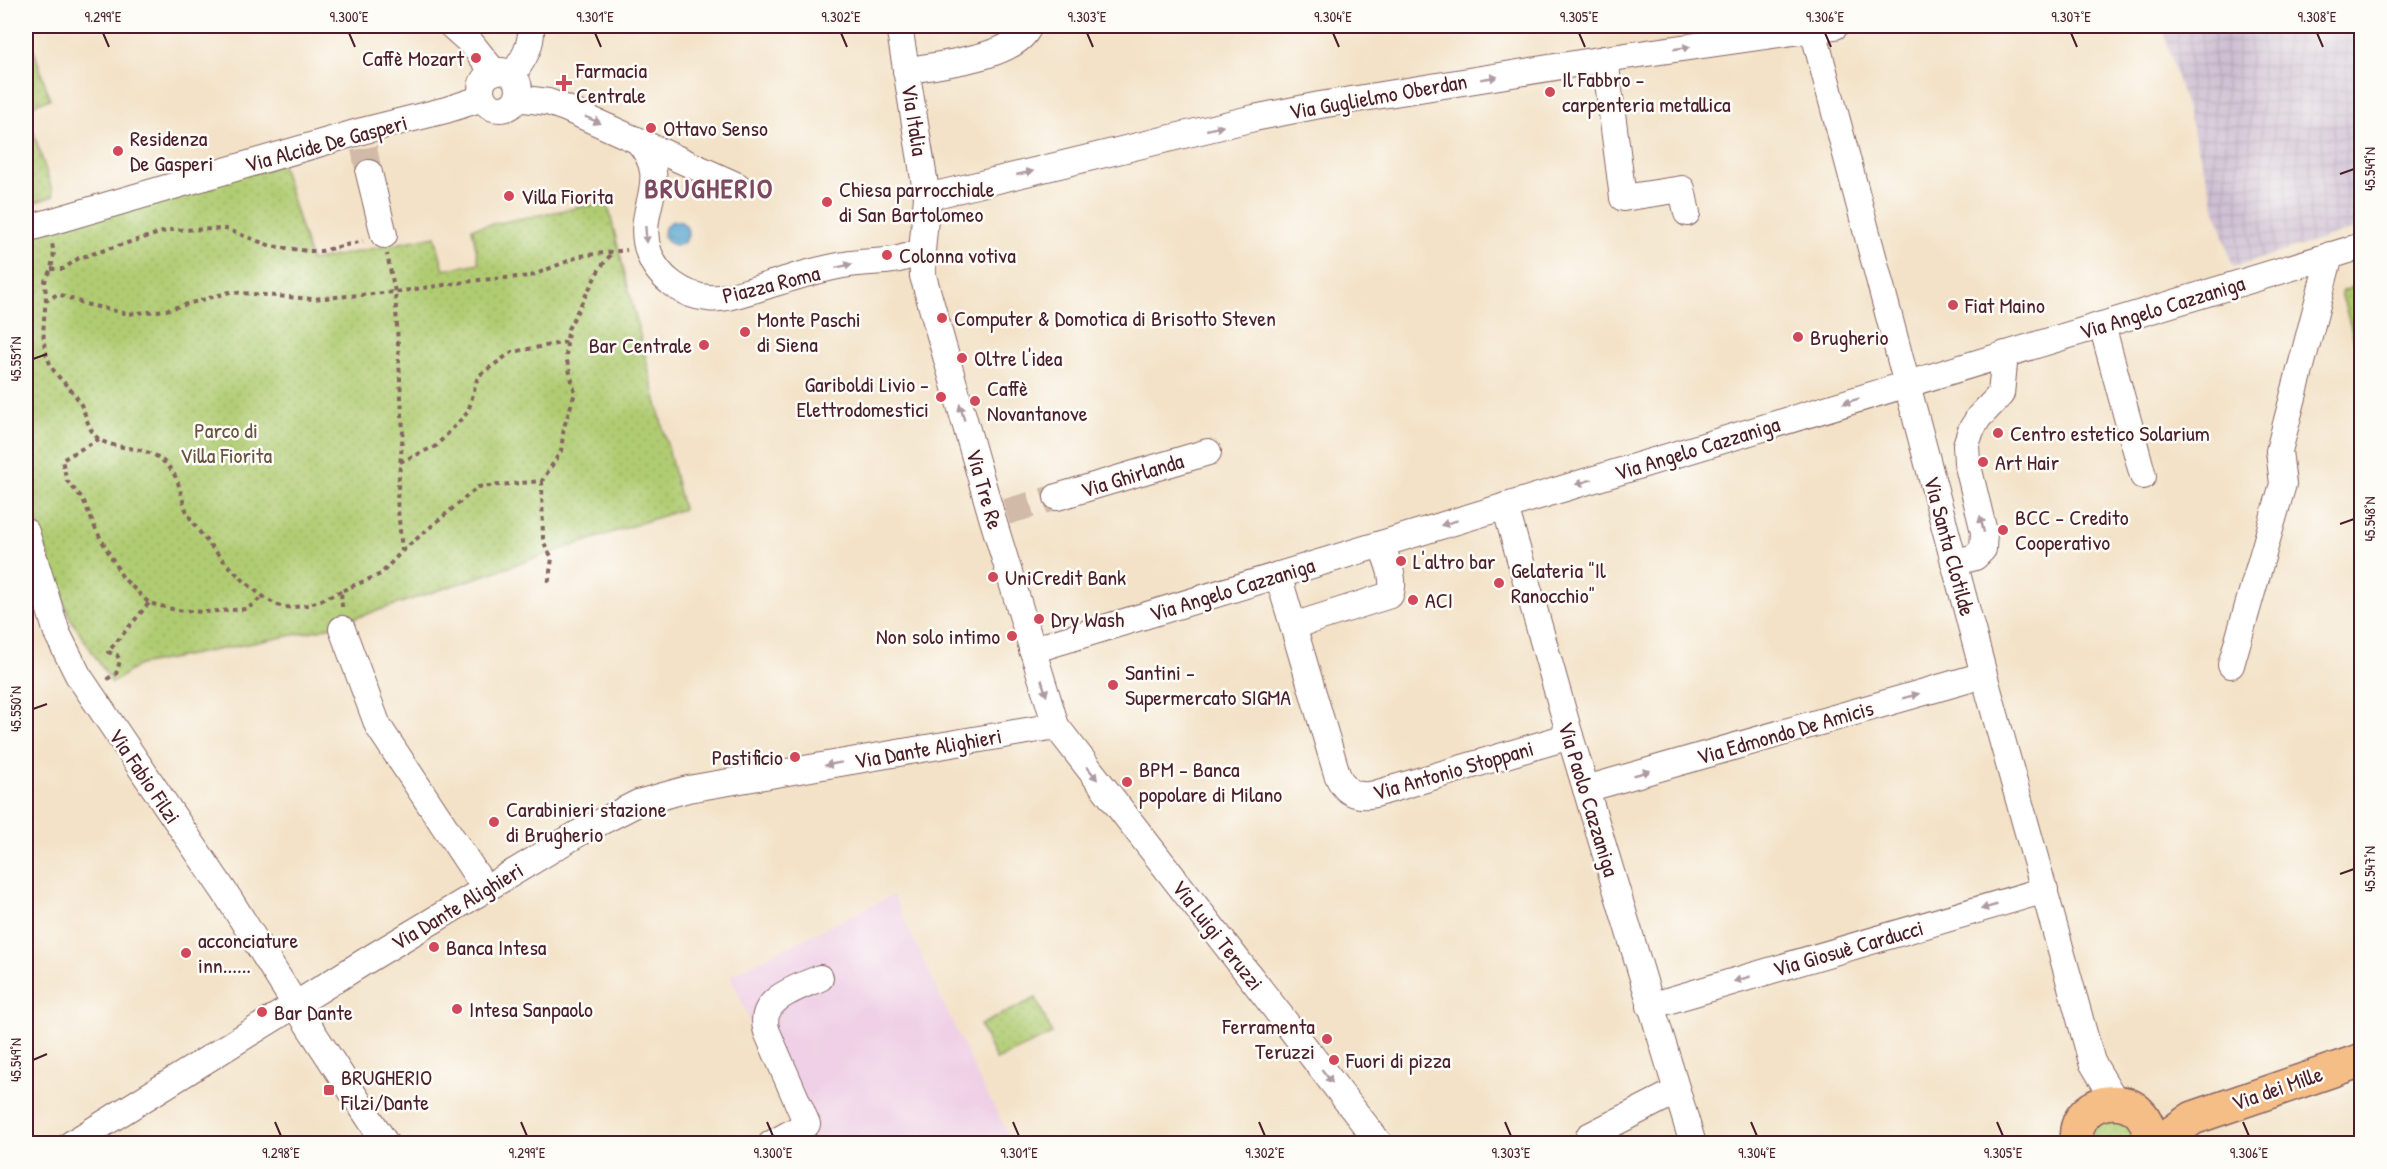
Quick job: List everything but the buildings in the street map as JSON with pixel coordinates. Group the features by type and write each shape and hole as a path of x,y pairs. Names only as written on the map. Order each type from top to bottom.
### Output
{"main road":[{"name":"Via dei Mille","path":"2156,1143 2193,1118 2361,1060"},
{"path":"2073,1141 2084,1115 2125,1116"},
{"name":"Via dei Mille","path":"2125,1116 2193,1118"}],"street":[{"path":"452,26 508,82 738,186"},
{"path":"508,82 484,80 481,92 486,103 497,109 509,107 508,82 524,60 530,47 531,26"},
{"name":"Via Italia","path":"899,26 927,197 922,251"},
{"path":"906,71 1003,50 1019,40 1029,26"},
{"name":"Via Guglielmo Oberdan","path":"927,197 1301,109 1820,26"},
{"name":"Via Santa Clotilde","path":"1820,26 1907,384 1984,675 2092,1062 2125,1116"},
{"path":"1605,59 1623,198 1682,189 1687,213"},
{"name":"Via Alcide De Gasperi","path":"37,226 363,139 483,98"},
{"name":"Piazza Roma","path":"637,140 650,156 654,172 645,221 647,246 656,267 670,282 690,294 709,299 726,298 850,264 899,260 922,251"},
{"path":"369,173 384,235"},
{"name":"Via Angelo Cazzaniga","path":"1032,650 2361,246"},
{"name":"Via Tre Re","path":"922,251 925,284 999,515 1032,650 1056,726"},
{"path":"2231,665 2283,484 2279,451 2331,255"},
{"path":"2103,325 2143,476"},
{"path":"1954,563 1975,557 1983,549 1984,532 1967,462 1966,445 1979,417 2001,394 2005,354"},
{"name":"Via Ghirlanda","path":"1057,497 1208,452"},
{"name":"Via Paolo Cazzaniga","path":"1505,506 1570,736 1693,1143"},
{"name":"Via Fabio Filzi","path":"26,532 31,570 59,640 88,691 228,897 386,1143"},
{"path":"1293,626 1390,595 1393,581 1381,544"},
{"name":"Via Antonio Stoppani","path":"1278,575 1337,774 1343,785 1352,793 1362,796 1375,794 1570,736"},
{"path":"342,629 378,726 485,888"},
{"name":"Via Edmondo De Amicis","path":"1586,789 1984,675"},
{"name":"Via Dante Alighieri","path":"71,1143 485,888 595,824 638,803 667,794 1056,726"},
{"name":"Via Luigi Teruzzi","path":"1056,726 1380,1143"},
{"name":"Via Giosuè Carducci","path":"1650,1006 2045,890"},
{"path":"771,1143 807,1124 765,1025 766,1013 773,1002 784,994 820,978"},
{"path":"1589,1136 1677,1091"}],"path":[{"path":"37,226 54,253 51,269 45,280 43,347 54,370 80,402 89,428 99,439 110,444 141,449 163,461 180,484 187,512 201,537 262,597 284,607 316,603 381,574 402,551 478,488 542,481"},
{"path":"51,269 63,269 80,258 169,230 226,229 271,246 309,251 321,251 384,235 395,292 403,432 397,499 402,551"},
{"path":"46,301 58,294 85,304 128,314 166,310 230,292 312,299 395,292 479,280 531,276 580,256 647,246"},
{"path":"548,586 552,558 543,542 542,481 561,451 564,427 574,393 566,357 568,329 600,268 614,252"},
{"path":"400,462 436,446 468,412 478,376 512,352 567,342"},
{"path":"99,439 62,460 67,481 83,499 96,530 123,578 149,603 176,610 205,612 247,609 262,597"},
{"path":"341,591 342,629"},
{"path":"88,691 116,674 120,661 117,655 108,652 149,603"}],"shaded area":[{"path":"2162,26 2355,26 2362,97 2361,227 2233,267"},
{"path":"893,895 977,1075 1013,1143 802,1143 730,975"}],"green space":[{"path":"26,26 50,99 26,107"},
{"path":"2355,26 2361,26 2361,97"},
{"path":"26,112 54,196 26,205"},
{"name":"Parco di Villa Fiorita","path":"281,162 311,261 435,236 444,270 479,263 472,228 607,202 683,509 319,630 139,665 112,683 69,616 26,492 26,236"},
{"path":"2362,284 2361,364 2341,292"},
{"path":"1036,998 1052,1034 996,1060 980,1025"},
{"path":"2107,1117 2128,1120 2135,1143 2094,1143 2093,1135 2096,1128"}],"water":[{"path":"676,221 685,224 688,233 685,242 676,245 667,242 664,233 667,224"}],"tunnel":[{"path":"364,148 369,173"},
{"path":"1006,512 1057,497"}],"place":[{"name":"Caffè Mozart","path":"476,58"},
{"name":"Farmacia Centrale","path":"564,83"},
{"name":"Il Fabbro - carpenteria metallica","path":"1550,92"},
{"name":"Ottavo Senso","path":"651,128"},
{"name":"Residenza De Gasperi","path":"118,151"},
{"name":"Villa Fiorita","path":"509,196"},
{"name":"Chiesa parrocchiale di San Bartolomeo","path":"827,202"},
{"name":"Colonna votiva","path":"887,255"},
{"name":"Fiat Maino","path":"1953,305"},
{"name":"Computer & Domotica di Brisotto Steven","path":"942,318"},
{"name":"Monte Paschi di Siena","path":"745,332"},
{"name":"Brugherio","path":"1798,337"},
{"name":"Bar Centrale","path":"704,345"},
{"name":"Oltre l'idea","path":"962,358"},
{"name":"Gariboldi Livio - Elettrodomestici","path":"941,397"},
{"name":"Caffè Novantanove","path":"975,401"},
{"name":"Centro estetico Solarium","path":"1998,433"},
{"name":"Art Hair","path":"1983,462"},
{"name":"BCC - Credito Cooperativo","path":"2003,530"},
{"name":"L'altro bar","path":"1401,561"},
{"name":"UniCredit Bank","path":"993,577"},
{"name":"Gelateria \"Il Ranocchio\"","path":"1499,583"},
{"name":"ACI","path":"1413,600"},
{"name":"Dry Wash","path":"1039,619"},
{"name":"Non solo intimo","path":"1012,636"},
{"name":"Santini - Supermercato SIGMA","path":"1113,685"},
{"name":"Pastificio","path":"795,757"},
{"name":"BPM - Banca popolare di Milano","path":"1127,782"},
{"name":"Carabinieri stazione di Brugherio","path":"494,822"},
{"name":"Banca Intesa","path":"434,947"},
{"name":"acconciature inn......","path":"186,953"},
{"name":"Intesa Sanpaolo","path":"457,1009"},
{"name":"Bar Dante","path":"262,1012"},
{"name":"Ferramenta Teruzzi","path":"1327,1039"},
{"name":"Fuori di pizza","path":"1334,1060"},
{"name":"BRUGHERIO Filzi/Dante","path":"329,1090"}],"district":[{"name":"BRUGHERIO","path":"709,188"}]}
